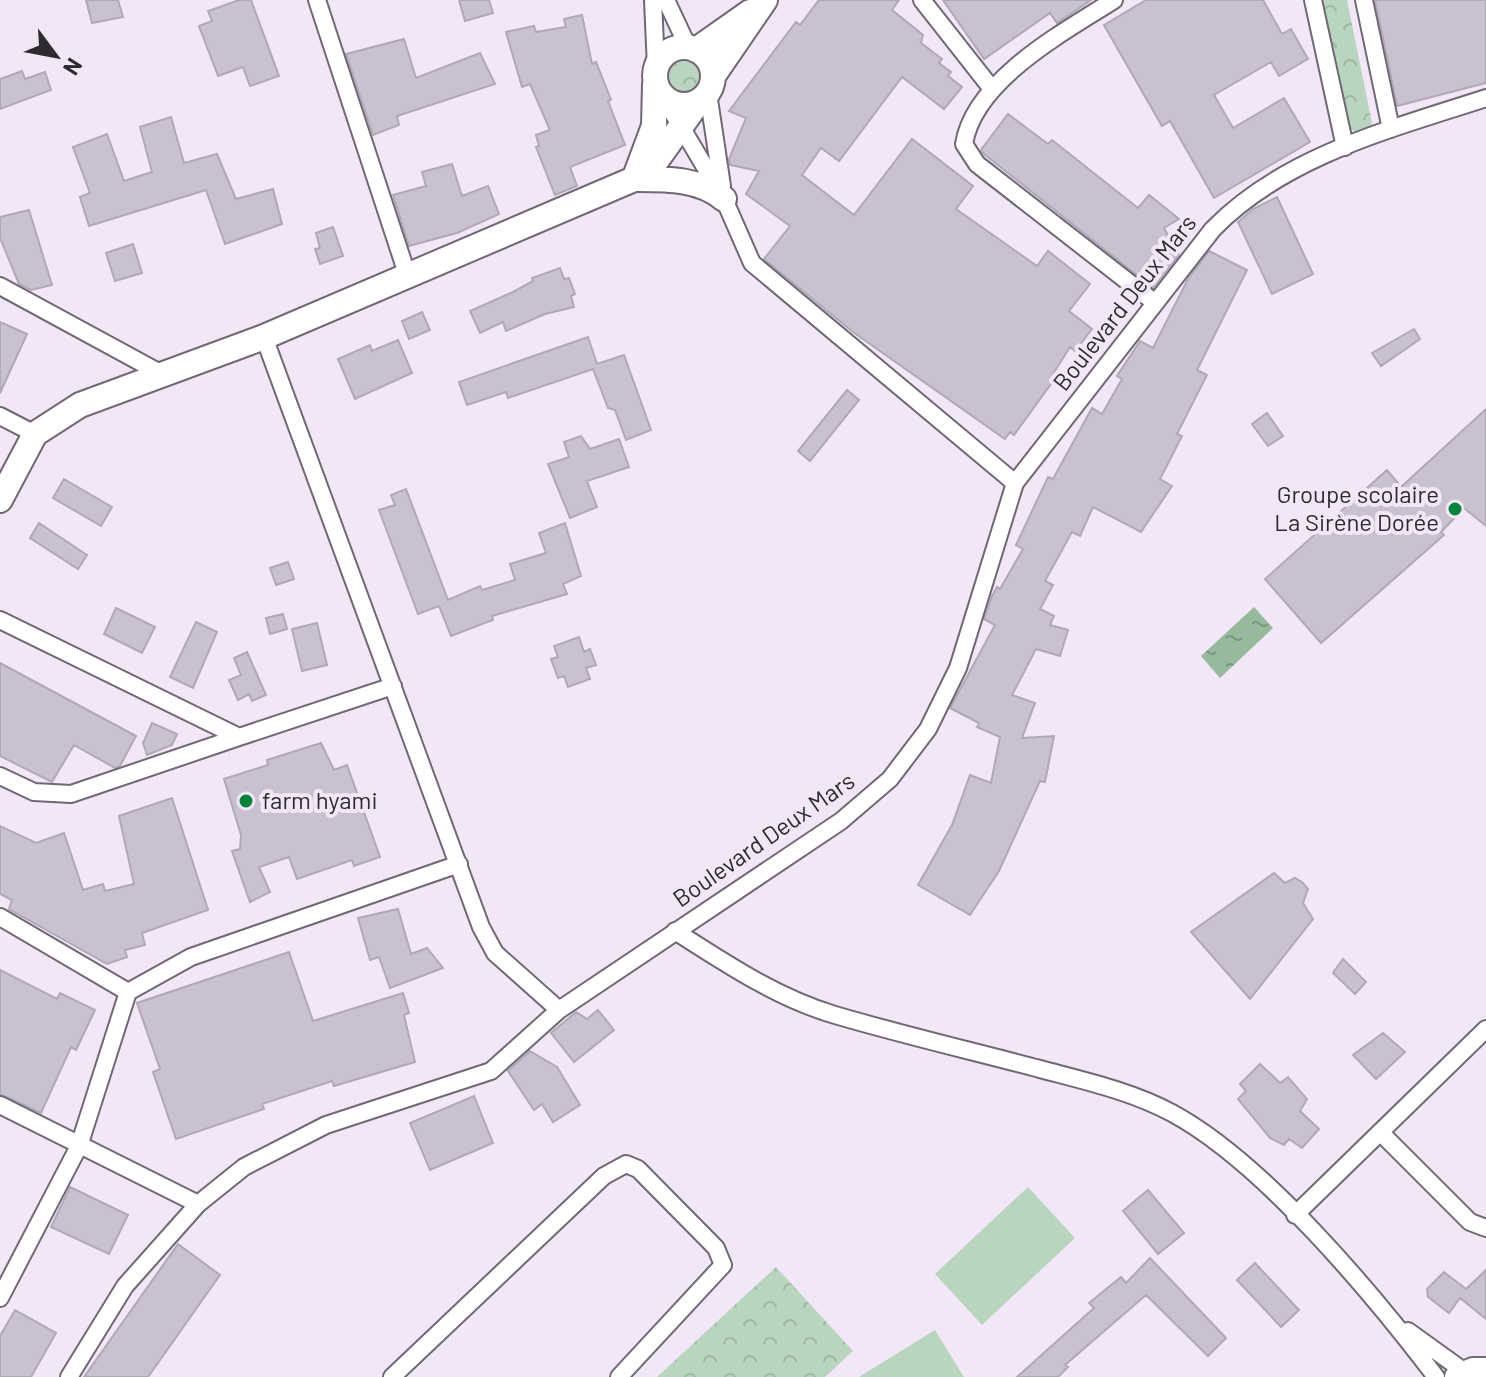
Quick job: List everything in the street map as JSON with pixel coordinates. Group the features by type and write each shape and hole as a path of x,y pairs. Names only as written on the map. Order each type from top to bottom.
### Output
{"street":[{"path":"317,0 408,277"},
{"path":"634,179 654,126 658,83 653,0"},
{"path":"666,0 692,48 709,60 707,90 724,199"},
{"path":"922,0 992,89"},
{"path":"1114,0 1047,43 992,89 966,132 968,154 1154,302"},
{"path":"1313,0 1345,147"},
{"path":"1364,0 1391,129"},
{"path":"658,83 672,49 692,48 764,2"},
{"path":"0,500 35,434 80,405 264,337 634,179 654,164 682,128 764,2"},
{"path":"658,83 678,105 707,90"},
{"path":"658,83 724,199 744,249 767,279 1015,483"},
{"name":"Boulevard Deux Mars","path":"69,1377 125,1286 198,1204 244,1167 303,1136 491,1071 559,1010 841,821 899,767 928,729 958,668 1015,483 1154,302 1237,204 1266,183 1345,147 1486,98"},
{"path":"634,179 706,186 724,199"},
{"path":"0,286 162,374"},
{"path":"264,337 481,927 495,953 559,1010"},
{"path":"0,416 35,434"},
{"path":"0,620 239,737"},
{"path":"1,780 34,792 71,794 393,686"},
{"path":"0,1298 79,1146 128,992 191,957 459,864"},
{"path":"0,917 128,992"},
{"path":"675,931 764,985 832,1015 1110,1087 1171,1112 1222,1146 1295,1215 1394,1321 1436,1377"},
{"path":"1295,1215 1486,1029"},
{"path":"0,1105 198,1204"},
{"path":"1380,1132 1470,1222 1486,1228"},
{"path":"392,1377 604,1176 626,1164 638,1169 716,1248 723,1256 723,1265 619,1377"},
{"path":"1394,1321 1469,1373"}],"green space":[{"path":"1318,0 1347,0 1372,123 1367,134 1351,130 1345,122"},
{"path":"684,54 699,61 706,76 699,91 684,98 669,91 662,76 669,61"},
{"path":"1028,1187 1075,1238 982,1325 935,1274"},
{"path":"776,1267 853,1351 825,1377 657,1377"},
{"path":"935,1330 964,1377 859,1377"}],"water":[{"path":"1254,607 1273,628 1220,678 1201,656"}],"building":[{"path":"86,0 118,0 123,17 92,23"},
{"path":"239,0 251,0 279,76 250,86 243,67 218,76 199,26 212,21 208,11"},
{"path":"459,0 489,0 493,13 465,21"},
{"path":"819,0 899,0 892,10 923,35 921,43 942,59 939,63 951,72 948,76 962,87 944,109 902,77 839,161 821,148 802,175 854,215 912,139 973,186 956,209 1037,266 1048,251 1090,284 1069,311 1092,329 1075,351 1070,347 1053,374 1056,377 1014,435 1010,432 1005,439 853,332 764,259 790,226 746,194 759,171 730,165 729,159 746,118 729,111 796,22 800,25"},
{"path":"943,0 1091,0 1057,23 1050,13 984,59"},
{"path":"1146,0 1263,0 1282,34 1291,29 1308,59 1279,76 1271,62 1214,95 1233,128 1284,98 1310,142 1214,198 1170,121 1162,126 1104,25"},
{"path":"1375,0 1486,0 1486,83 1397,106"},
{"path":"582,15 592,64 596,62 625,145 570,167 577,186 555,195 536,147 539,146 536,135 550,130 530,84 522,87 506,32 534,26 536,32 566,27 564,19"},
{"path":"404,39 416,78 480,53 495,84 397,116 399,125 373,135 346,54"},
{"path":"22,71 25,79 45,72 51,90 0,109 0,79"},
{"path":"1008,114 1048,144 1052,140 1138,208 1149,195 1179,219 1164,228 1179,255 1153,288 984,154 981,150"},
{"path":"171,117 184,163 217,154 236,199 273,189 282,224 225,244 206,190 89,226 80,197 90,193 73,147 107,134 124,181 152,172 140,127"},
{"path":"452,164 462,196 488,186 499,214 457,233 409,246 393,195 426,186 422,172"},
{"path":"1277,197 1313,274 1272,294 1238,222 1253,209"},
{"path":"29,210 52,285 31,290 19,284 0,238 0,217"},
{"path":"333,227 343,256 320,264 315,249 320,248 316,233"},
{"path":"133,244 142,273 115,281 106,253"},
{"path":"1209,251 1247,270 1197,370 1207,375 1177,434 1182,436 1160,479 1172,486 1141,532 1093,507 1080,536 1072,532 1045,581 1053,585 1040,609 1054,616 1050,625 1068,630 1060,656 1036,649 1012,695 1035,703 1022,738 1054,736 1045,782 1040,781 999,871 970,915 918,885 952,825 970,775 991,783 1000,737 977,727 979,723 950,708 995,625 984,619 992,596 997,587 1000,589 1023,549 1016,545 1048,477 1053,479 1092,408 1102,414 1122,379 1117,376 1140,341 1153,348 1188,279"},
{"path":"560,268 564,279 569,278 575,294 571,296 574,307 545,314 506,331 503,322 480,333 470,311 513,292 533,281 532,278"},
{"path":"422,312 430,330 409,339 402,321"},
{"path":"0,322 27,334 0,393"},
{"path":"1414,329 1420,339 1381,366 1372,353"},
{"path":"588,337 597,364 624,355 651,430 626,440 615,410 608,408 593,369 508,398 506,392 467,405 459,382"},
{"path":"398,340 412,373 355,399 338,359 370,345 372,351"},
{"path":"847,390 859,400 810,461 798,451"},
{"path":"1486,409 1486,526 1464,508 1441,532 1444,535 1321,643 1265,579 1387,470 1401,487"},
{"path":"1267,413 1283,436 1268,446 1252,424"},
{"path":"581,436 590,449 619,439 629,467 587,481 597,507 570,518 548,464 569,457 564,442"},
{"path":"64,479 112,507 101,526 53,498"},
{"path":"406,489 448,600 480,586 482,590 515,580 510,564 546,553 539,533 565,523 581,576 563,584 567,594 492,616 493,620 451,636 439,606 418,614 379,510 395,505 391,495"},
{"path":"39,523 87,555 78,569 30,538"},
{"path":"288,562 294,579 276,585 270,568"},
{"path":"116,608 155,627 142,653 104,634"},
{"path":"283,614 287,629 270,634 266,618"},
{"path":"196,622 217,632 193,688 170,677"},
{"path":"317,623 327,665 302,671 292,629"},
{"path":"579,637 584,652 590,649 596,665 586,668 590,679 568,687 564,676 558,678 551,659 558,657 554,646"},
{"path":"247,652 266,695 252,701 249,694 238,700 229,680 241,675 234,658"},
{"path":"0,663 136,736 120,766 115,768 74,745 52,782 0,756"},
{"path":"152,723 177,734 172,745 147,755 143,743"},
{"path":"321,743 334,770 347,765 380,857 354,866 352,860 297,879 289,857 259,867 270,892 250,902 232,851 240,849 241,835 224,779 268,765 267,760"},
{"path":"172,798 208,910 142,933 145,945 125,950 127,957 107,964 9,909 12,900 0,894 0,826 36,843 64,833 83,890 103,884 105,891 134,884 119,816"},
{"path":"1274,873 1285,883 1295,878 1308,889 1303,903 1313,919 1250,999 1191,932"},
{"path":"398,909 411,954 427,948 443,968 390,988 379,957 370,960 358,918"},
{"path":"289,952 313,1021 403,993 409,1013 404,1015 415,1062 334,1086 332,1081 262,1104 264,1109 176,1139 153,1072 160,1069 137,1003"},
{"path":"1343,959 1366,982 1355,994 1333,973"},
{"path":"0,970 57,999 60,993 95,1010 76,1050 71,1047 41,1113 0,1094"},
{"path":"598,1010 614,1030 574,1062 551,1033 576,1012 587,1019"},
{"path":"1383,1033 1405,1052 1376,1079 1353,1055"},
{"path":"530,1051 557,1067 580,1105 553,1122 542,1104 534,1110 508,1071"},
{"path":"1260,1064 1280,1083 1288,1077 1307,1099 1300,1111 1319,1129 1302,1148 1289,1139 1284,1145 1270,1138 1238,1099 1246,1091 1240,1084"},
{"path":"474,1096 493,1143 430,1170 410,1123"},
{"path":"70,1187 128,1215 109,1254 51,1227"},
{"path":"1148,1190 1184,1233 1158,1254 1123,1211"},
{"path":"178,1244 220,1275 148,1377 84,1377"},
{"path":"1150,1258 1226,1338 1208,1356 1146,1295 1065,1365 1068,1367 1058,1377 1017,1377 1094,1308 1089,1303 1121,1277 1126,1283"},
{"path":"1255,1263 1299,1310 1281,1327 1237,1280"},
{"path":"1486,1270 1486,1319 1460,1298 1449,1313 1428,1297 1427,1289 1444,1272 1466,1289"},
{"path":"15,1310 56,1333 31,1377 0,1377 0,1336"}],"place":[{"name":"Groupe scolaire La Sirène Dorée","path":"1455,509"},
{"name":"farm hyami","path":"246,801"}]}
